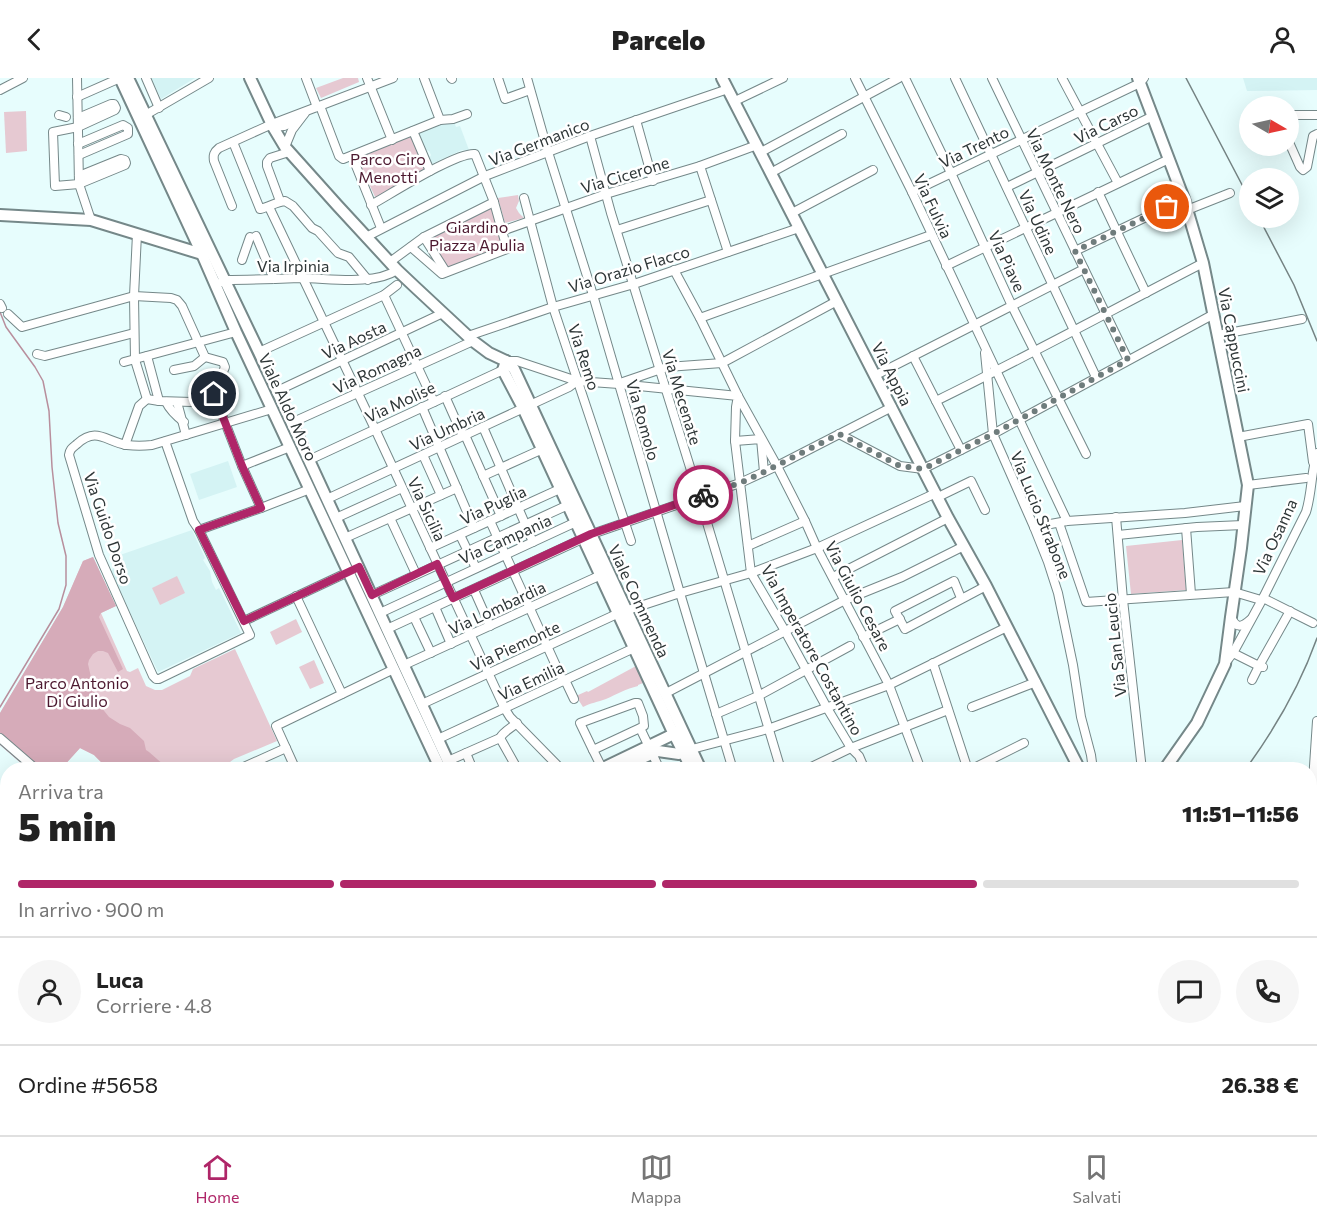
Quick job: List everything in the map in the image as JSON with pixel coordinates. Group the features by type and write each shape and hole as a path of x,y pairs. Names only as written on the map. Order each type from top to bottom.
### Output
{"street":[{"path":"0,90 23,78"},
{"path":"77,78 79,180 91,220"},
{"path":"77,97 120,78 214,258 220,283"},
{"path":"128,78 142,117"},
{"path":"146,78 159,108"},
{"path":"142,117 208,78"},
{"path":"249,78 272,125 287,149 409,282 470,338 505,365 517,361 577,381 738,396"},
{"path":"306,78 339,156 343,159 440,120 453,119 467,114"},
{"path":"367,78 392,140"},
{"path":"232,206 214,161 214,154 219,148 393,78"},
{"path":"424,78 440,120"},
{"path":"498,78 505,99 530,90"},
{"name":"Via Romolo","path":"527,78 731,762"},
{"name":"Via Appia","path":"722,78 1076,762"},
{"path":"735,101 783,78"},
{"name":"Via Fulvia","path":"855,78 912,192 1019,419 1063,522 1086,602 1124,600"},
{"name":"Via Cicerone","path":"502,231 606,194 759,149 899,78"},
{"name":"Via Piave","path":"905,78 1012,306 1086,454"},
{"name":"Via Udine","path":"955,78 1096,377"},
{"name":"Via Monte Nero","path":"992,78 1128,360"},
{"path":"1062,78 1118,183"},
{"name":"Via Trento","path":"912,192 1080,112 1141,80"},
{"name":"Via Cappuccini","path":"1141,80 1185,204 1203,263 1248,485 1231,616"},
{"name":"Via Germanico","path":"366,237 485,176 590,136 728,89"},
{"path":"78,118 111,104 114,104 116,108 78,128 53,132 54,186 79,180 125,165 126,161 121,159 79,180"},
{"path":"306,112 292,130 287,149 267,162 283,201 293,206 338,253 349,257 370,280 397,285 409,282"},
{"path":"1299,115 1317,115"},
{"name":"Via Carso","path":"1007,187 1153,116"},
{"name":"Viale Aldo Moro","path":"142,117 202,254 259,352 345,538 354,569 372,595 380,612 399,667"},
{"path":"272,125 284,126 299,119"},
{"path":"636,120 653,181"},
{"path":"78,144 123,125 128,128 128,134 79,155"},
{"path":"413,131 430,171"},
{"path":"776,170 842,134"},
{"path":"1295,156 1303,170 1307,167 1313,136 1317,134"},
{"name":"Via Mecenate","path":"590,136 778,762"},
{"path":"233,142 260,209 283,201"},
{"path":"371,205 465,154 477,156 494,202 507,249 442,274 411,247"},
{"path":"351,156 381,228"},
{"path":"946,267 1169,159"},
{"path":"700,166 728,252"},
{"path":"792,213 873,170"},
{"path":"1098,192 1146,292"},
{"path":"1075,251 1117,231 1185,204 1230,192"},
{"name":"Via Remo","path":"524,198 553,307 631,541"},
{"path":"617,230 711,200"},
{"path":"370,280 390,275 393,266 424,237 494,202"},
{"name":"Via Sicilia","path":"269,207 504,708 554,762"},
{"path":"0,215 91,220 214,258"},
{"name":"Via Orazio Flacco","path":"470,338 553,307 634,284 799,228"},
{"path":"137,234 134,296 135,360 147,399"},
{"path":"700,318 931,235"},
{"path":"242,260 253,236 274,279"},
{"path":"424,237 446,272"},
{"path":"936,401 1203,263"},
{"path":"876,375 1084,269"},
{"name":"Via Giulio Cesare","path":"674,270 890,685 918,762"},
{"name":"Via Irpinia","path":"220,283 302,278 370,280"},
{"name":"Viale Aldo Moro","path":"220,283 236,332 272,409 310,489 354,569 445,762"},
{"path":"259,352 384,295 397,285"},
{"path":"384,295 434,402"},
{"path":"3,308 22,327 134,296 177,300 182,306 205,357 223,362 225,368 214,394 224,423 261,508"},
{"path":"619,384 667,368 722,363 837,301"},
{"name":"Via Aosta","path":"277,391 443,313"},
{"path":"839,434 900,466 923,469 993,434 1214,314"},
{"path":"1218,335 1302,319"},
{"path":"124,362 236,332"},
{"path":"41,355 134,333"},
{"name":"Via Romagna","path":"291,423 417,366 470,338"},
{"name":"Via Fulvia","path":"984,347 987,376"},
{"path":"147,356 163,401 184,422"},
{"path":"913,356 961,450"},
{"path":"174,370 194,366 205,357"},
{"name":"Via Molise","path":"309,460 434,402 505,365"},
{"name":"Viale Commenda","path":"505,365 514,369 526,406 623,612 634,648 696,762"},
{"name":"Via Lucio Strabone","path":"987,376 993,434 1034,527 1058,593 1073,665 1080,717 1092,762"},
{"name":"Via Umbria","path":"327,499 569,387 577,381"},
{"path":"214,394 192,402 147,399 139,406 125,445 140,446 165,441 272,409"},
{"path":"446,396 501,516"},
{"name":"Via Imperatore Costantino","path":"738,396 735,407 735,441 751,573 827,708 862,762"},
{"path":"177,402 186,435"},
{"path":"422,407 474,528"},
{"path":"387,629 588,536 740,483 892,407"},
{"path":"1238,437 1308,424 1315,452"},
{"path":"483,426 533,542"},
{"name":"Via Guido Dorso","path":"125,445 92,435 83,438 70,449 69,456 99,555 153,676 159,679 250,635 244,621"},
{"path":"735,441 761,439"},
{"name":"Via Giulio Cesare","path":"761,439 764,472"},
{"path":"165,441 193,521 244,621 354,569"},
{"path":"242,466 290,447"},
{"path":"483,476 545,447"},
{"name":"Via Osanna","path":"1170,762 1197,723 1225,663 1233,653 1262,599 1306,512 1310,499 1315,452"},
{"path":"423,455 441,495"},
{"path":"1248,485 1306,478"},
{"name":"Via Piemonte","path":"422,704 623,612 751,573 817,548 971,481 985,510"},
{"name":"Viale Commenda","path":"564,487 568,505 576,522 588,536 601,575 666,693 678,732"},
{"name":"Via Puglia","path":"430,548 564,487"},
{"path":"336,518 402,488"},
{"path":"345,538 457,488"},
{"path":"199,530 310,489"},
{"path":"372,595 568,505"},
{"path":"1034,527 1063,522 1245,506"},
{"path":"1185,513 1192,519 1186,528"},
{"name":"Via San Leucio","path":"1116,517 1141,762"},
{"path":"390,518 416,574"},
{"path":"833,577 948,518"},
{"path":"490,521 546,646 574,699"},
{"path":"748,546 805,521"},
{"name":"Via Campania","path":"380,612 576,522"},
{"path":"1118,535 1243,525"},
{"path":"1186,528 1191,594"},
{"path":"460,535 476,568"},
{"path":"666,693 845,600 902,577 964,546"},
{"name":"Via Lombardia","path":"286,748 276,726 601,575"},
{"path":"961,598 954,581 895,611 905,629 986,586"},
{"path":"474,590 490,626"},
{"path":"1124,600 1234,592 1262,599"},
{"path":"296,596 342,694"},
{"name":"Via Osanna","path":"1262,599 1313,623"},
{"path":"435,607 451,644"},
{"path":"1252,680 1262,667 1290,611"},
{"path":"414,616 431,653"},
{"path":"1231,616 1233,623 1238,626 1244,625 1251,619"},
{"name":"Via Osanna","path":"1225,663 1231,616"},
{"path":"863,637 900,619"},
{"path":"618,762 651,749 679,754 768,729 890,685 1007,627"},
{"path":"716,714 758,696 850,646"},
{"name":"Via Emilia","path":"438,739 634,648"},
{"path":"1233,653 1262,667"},
{"path":"933,663 966,762"},
{"path":"972,707 1036,682"},
{"name":"Viale Aldo Moro","path":"409,687 422,704 446,762"},
{"path":"593,750 644,726 638,703 635,702 580,723 598,762"},
{"path":"822,762 948,710"},
{"path":"1314,762 1317,721"},
{"path":"453,762 466,753 500,738 517,723"},
{"path":"640,728 657,762"},
{"path":"629,762 678,732"},
{"path":"0,738 28,762"},
{"path":"500,738 514,762"},
{"path":"985,762 1024,743"},
{"path":"255,762 286,748 292,762"},
{"name":"Viale Commenda","path":"688,751 690,762"},
{"path":"466,753 470,762"}],"shaded area":[{"path":"151,78 195,78 161,99"},
{"path":"1243,78 1317,78 1317,90 1247,91"},
{"path":"454,122 456,127 460,126 469,150 462,150 431,164 429,159 431,155 425,150 418,133 441,123"},
{"path":"228,461 237,487 199,500 190,474"},
{"path":"192,530 205,558 203,560 210,571 212,582 216,590 219,588 241,633 158,672 111,572 120,555"}],"green space":[{"path":"343,78 358,78 359,82 321,98 316,88"},
{"path":"26,111 27,151 6,153 4,112"},
{"name":"Parco Ciro Menotti","path":"413,135 427,172 376,199 360,164 365,154"},
{"path":"518,195 519,201 516,208 524,218 505,223 498,198"},
{"name":"Giardino Piazza Apulia","path":"492,207 503,247 447,271 428,238"},
{"path":"1182,540 1186,590 1131,594 1126,546"},
{"name":"Parco Antonio Di Giulio","path":"93,557 116,606 101,613 127,671 138,668 146,686 162,690 190,676 193,669 235,649 277,741 230,762 101,762 94,755 80,748 67,762 53,762 0,713 63,607 83,561"},
{"path":"93,557 116,606 101,613 99,617 123,669 118,672 108,653 98,651 93,654 88,664 95,695 109,717 130,728 144,741 146,750 160,762 101,762 94,755 80,748 67,762 33,762 0,735 0,713 63,607 83,561"},
{"path":"177,576 185,593 160,605 152,588"},
{"path":"296,619 302,632 276,645 270,632"},
{"path":"314,660 324,683 310,689 299,667"},
{"path":"636,666 643,683 638,686 583,707 576,696 588,692"}],"waterway":[{"path":"0,312 6,327 43,381 49,411 58,523 66,556 66,585 59,609 0,707"},
{"path":"0,744 21,762"}],"railway":[{"path":"1186,78 1239,179"},
{"path":"1264,228 1294,285 1317,341"},
{"path":"1251,762 1286,707 1317,638"}],"way so far":[{"path":"703,495 740,483 839,434 900,466 923,469 993,434 1128,360 1075,251 1167,207"}],"route":[{"path":"214,394 224,423 261,508 199,530 244,621 359,567 372,595 437,564 453,598 591,534 703,495"}]}
